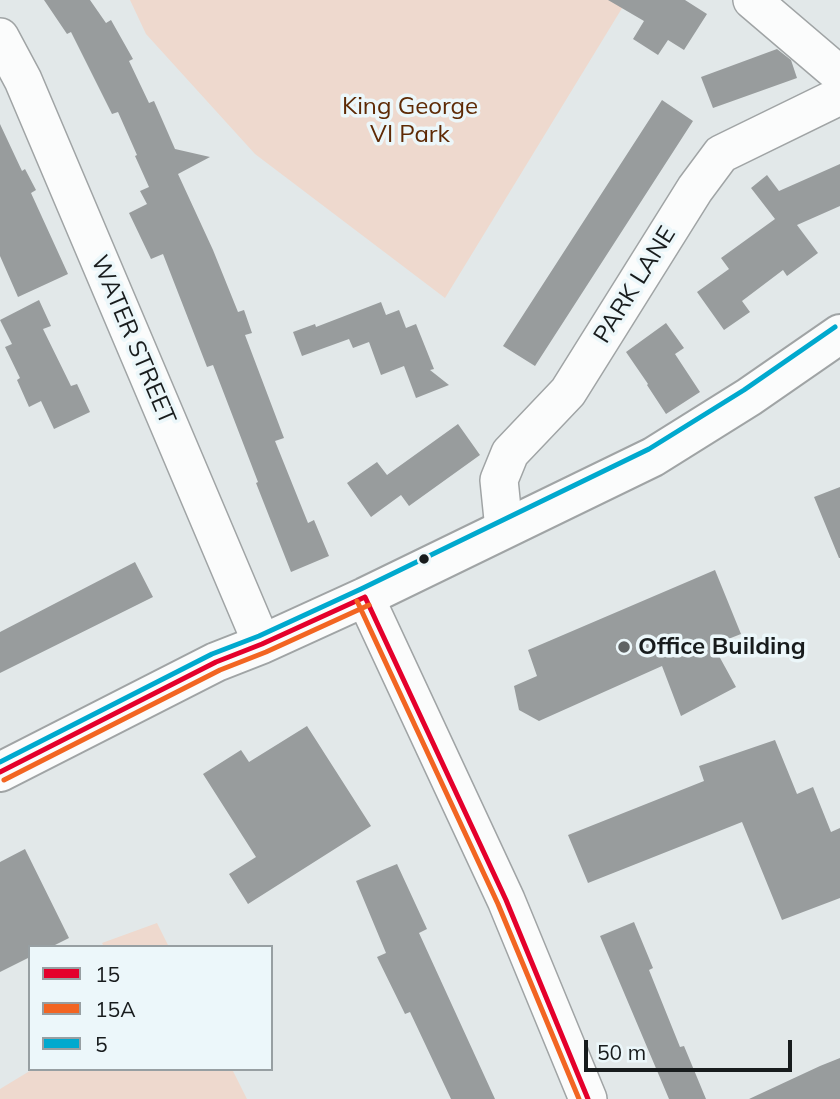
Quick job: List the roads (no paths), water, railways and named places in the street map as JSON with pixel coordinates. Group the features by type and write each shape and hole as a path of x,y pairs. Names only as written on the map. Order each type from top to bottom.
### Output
{"main road":[{"path":"0,772 216,662 365,597 653,457 749,397 840,334"}],"street":[{"path":"752,0 840,75"},
{"name":"WATER STREET","path":"0,37 23,80 262,644"},
{"name":"PARK LANE","path":"504,529 499,480 510,453 568,392 695,189 721,154 840,96"},
{"path":"365,597 506,900 588,1099"}],"place":[{"name":"Office Building","path":"624,647"}],"park label":[{"name":"King George VI Park","path":"410,121"}]}
